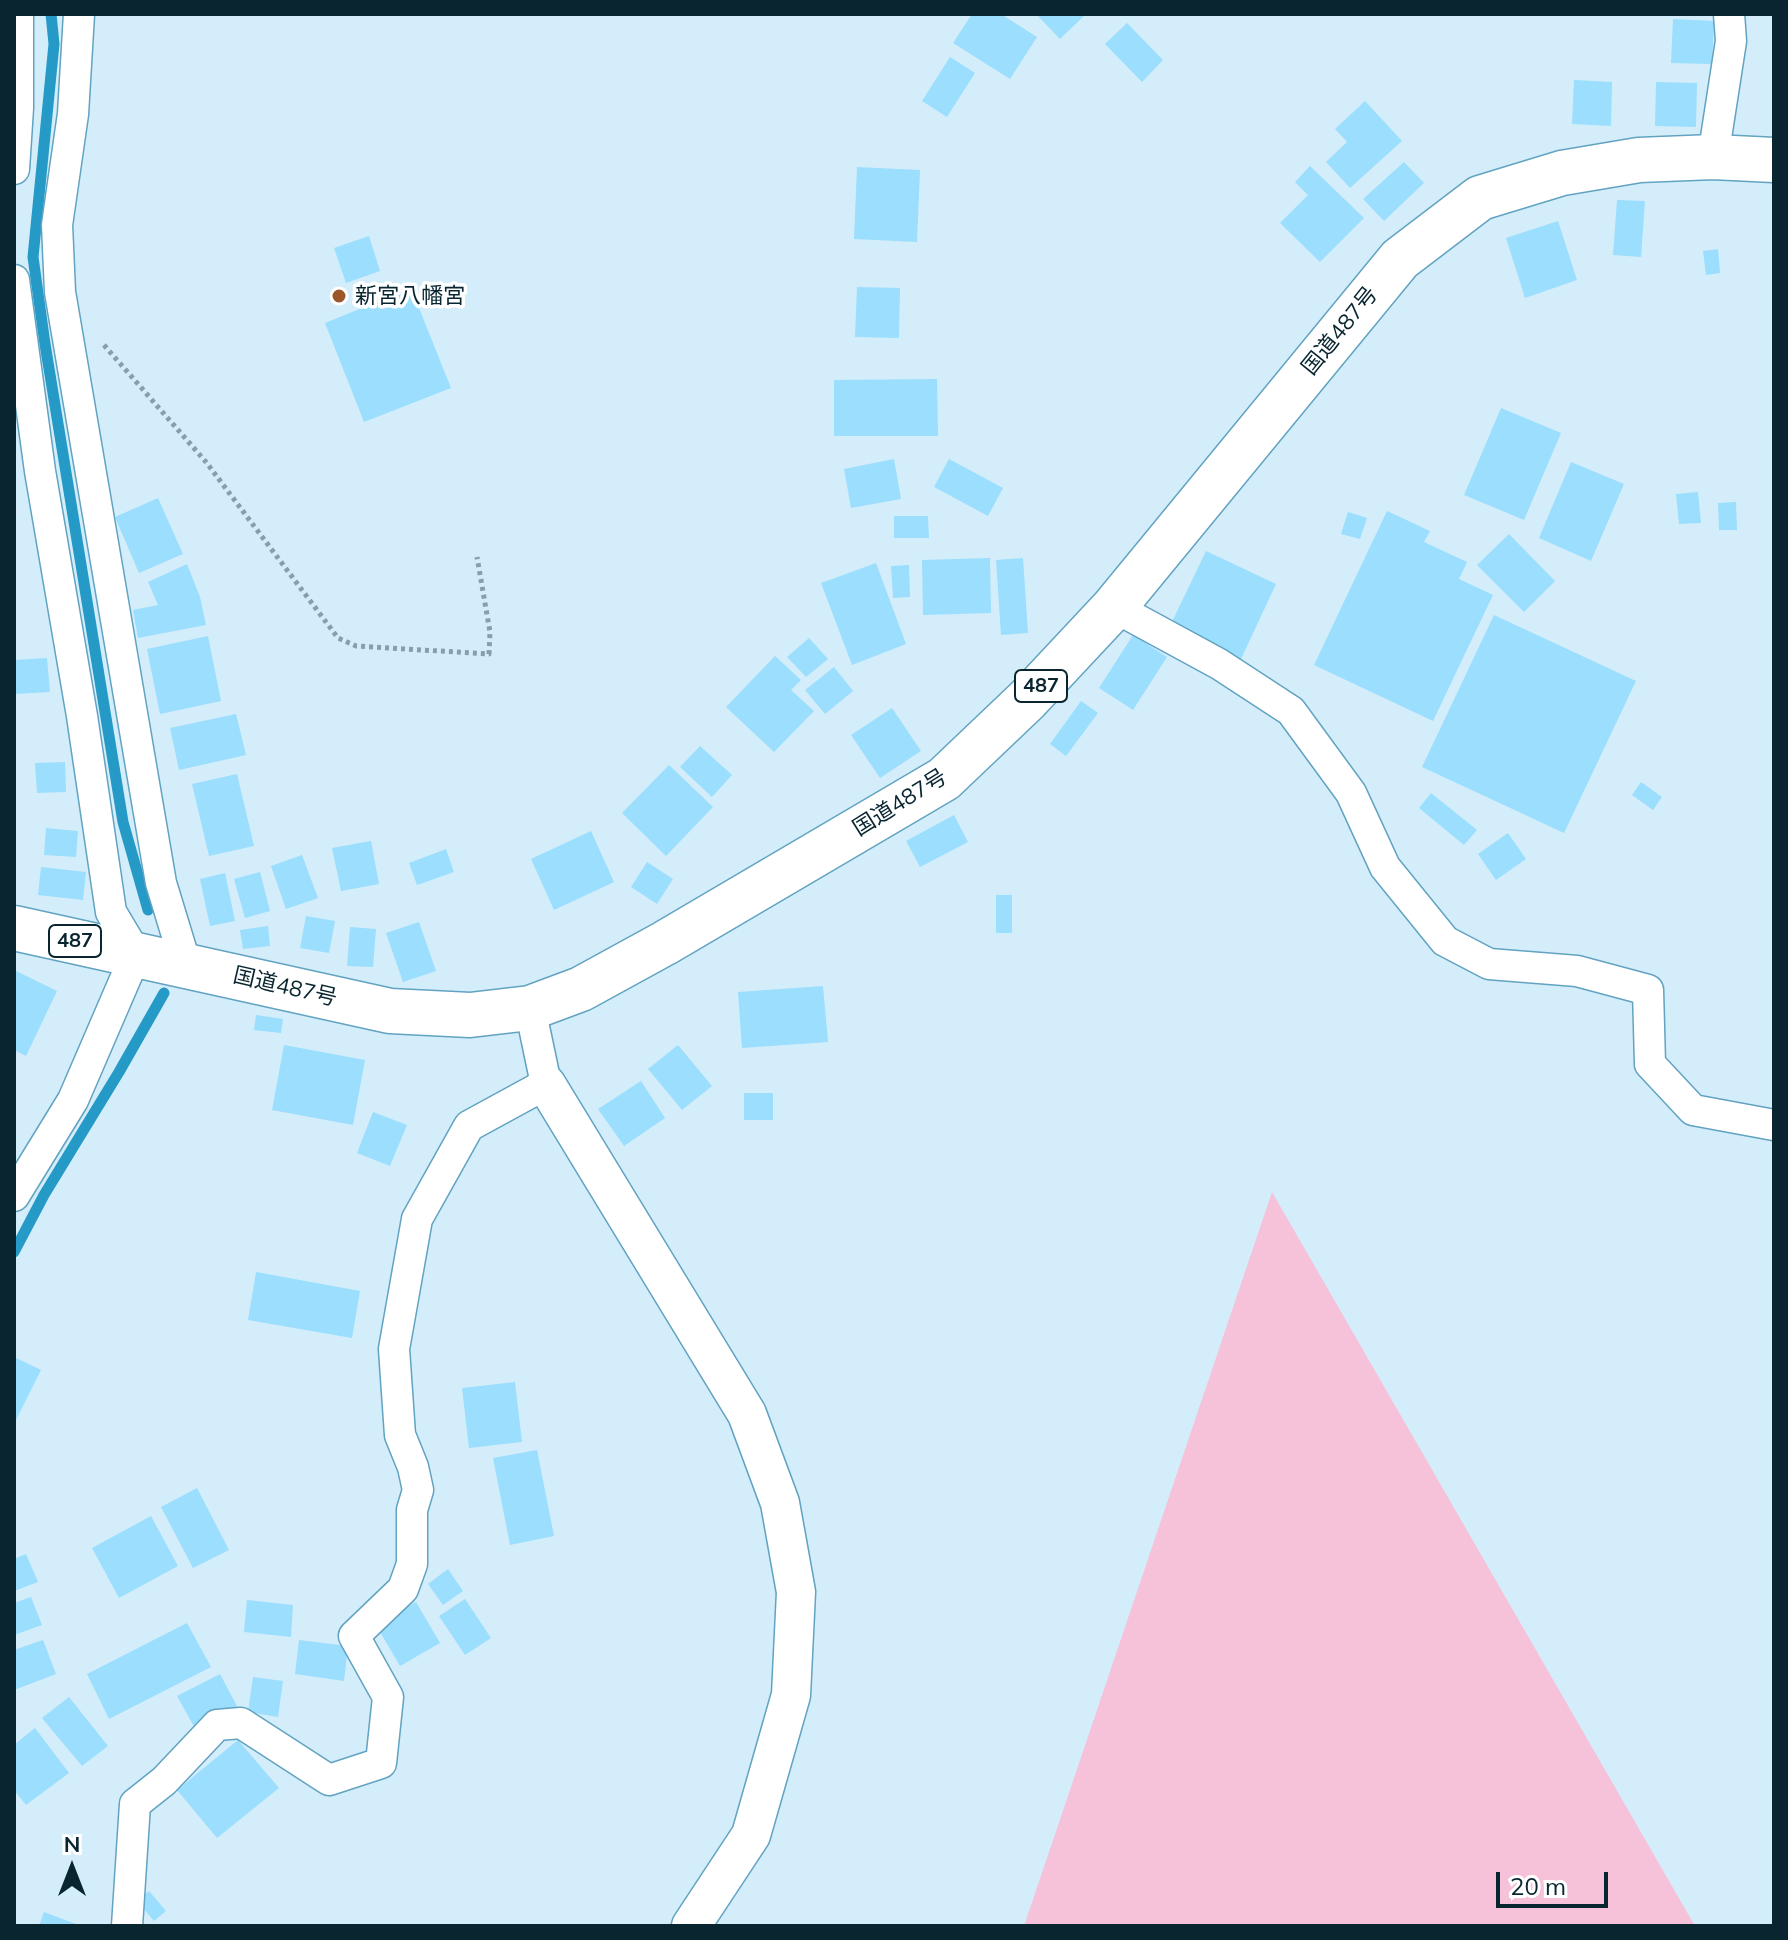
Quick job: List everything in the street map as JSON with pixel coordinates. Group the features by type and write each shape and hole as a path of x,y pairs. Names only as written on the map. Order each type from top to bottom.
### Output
{"highway":[{"name":"国道487号","path":"14,928 390,1011 470,1015 530,1008 581,989 944,779 1027,700 1114,607 1400,259 1480,198 1562,173 1639,160 1713,157 1774,160"}],"street":[{"path":"14,169 18,108 18,14"},
{"path":"79,14 73,114 57,225 60,292 161,883 186,965"},
{"path":"1713,157 1731,41 1729,14"},
{"path":"14,280 40,471 82,716 111,912 136,954 73,1100 14,1196"},
{"path":"1114,607 1219,664 1291,711 1351,793 1385,867 1445,941 1489,964 1577,971 1648,990 1650,1064 1693,1110 1774,1125"},
{"path":"530,1008 546,1084 747,1414 780,1503 796,1592 791,1695 751,1835 691,1926"},
{"path":"127,1926 135,1804 164,1781 217,1725 241,1723 329,1780 381,1763 388,1697 354,1636 403,1589 412,1564 412,1510 418,1490 413,1467 400,1435 394,1349 417,1219 469,1126 546,1084"}],"path":[{"path":"127,372 206,462 338,638 356,646 489,654 490,632 477,557"}],"shaded area":[{"path":"1272,1192 1695,1926 1024,1926"}],"building":[{"path":"972,14 1001,14 1037,37 1010,79 953,43"},
{"path":"1036,14 1086,14 1060,39"},
{"path":"1673,19 1714,21 1712,64 1671,63"},
{"path":"1127,23 1163,60 1142,82 1105,44"},
{"path":"950,57 975,73 947,117 922,101"},
{"path":"1574,80 1612,82 1611,126 1572,124"},
{"path":"1656,82 1697,83 1696,127 1655,126"},
{"path":"1365,101 1402,141 1350,188 1326,162 1347,142 1335,129"},
{"path":"1404,162 1424,183 1384,221 1363,199"},
{"path":"1310,166 1364,218 1320,262 1280,223 1308,195 1295,182"},
{"path":"857,167 920,170 917,242 854,239"},
{"path":"1617,200 1645,201 1641,257 1613,255"},
{"path":"1558,221 1577,280 1525,298 1506,238"},
{"path":"369,236 380,271 346,283 334,248"},
{"path":"1718,249 1720,273 1706,275 1703,251"},
{"path":"857,287 900,288 899,338 855,337"},
{"path":"411,288 451,388 364,422 325,323"},
{"path":"937,379 938,436 834,436 834,380"},
{"path":"1501,408 1561,433 1524,520 1464,495"},
{"path":"894,459 901,499 851,508 844,469"},
{"path":"949,459 1003,488 988,516 934,487"},
{"path":"1571,462 1624,484 1591,561 1539,538"},
{"path":"1698,492 1701,523 1679,524 1676,494"},
{"path":"158,498 183,554 139,573 115,517"},
{"path":"1736,502 1737,530 1719,530 1718,503"},
{"path":"1387,511 1430,531 1424,542 1467,562 1459,579 1493,595 1433,721 1314,665"},
{"path":"1348,512 1367,518 1360,539 1341,534"},
{"path":"894,516 928,516 929,538 894,538"},
{"path":"1509,534 1555,581 1524,612 1477,565"},
{"path":"1206,551 1276,584 1241,659 1170,626"},
{"path":"990,558 991,613 923,615 922,560"},
{"path":"1023,558 1028,633 1001,635 996,560"},
{"path":"876,563 906,644 852,665 821,583"},
{"path":"187,564 200,597 206,625 138,638 133,610 158,605 148,582"},
{"path":"909,565 910,597 893,598 891,566"},
{"path":"1494,615 1636,681 1564,833 1422,767"},
{"path":"1133,635 1167,657 1133,710 1099,688"},
{"path":"208,636 221,701 160,714 147,649"},
{"path":"809,638 828,659 806,677 787,657"},
{"path":"775,656 801,680 791,690 814,711 774,752 726,707"},
{"path":"47,658 50,692 14,694 14,660"},
{"path":"834,667 853,691 825,714 805,690"},
{"path":"1081,701 1098,713 1066,756 1050,744"},
{"path":"892,708 921,751 880,778 851,735"},
{"path":"236,714 246,755 179,770 170,728"},
{"path":"700,746 732,775 712,797 680,767"},
{"path":"65,762 66,792 37,793 35,763"},
{"path":"669,765 713,807 666,856 622,813"},
{"path":"237,774 254,846 209,856 192,784"},
{"path":"1641,782 1662,797 1653,810 1632,795"},
{"path":"1431,793 1477,830 1464,845 1419,808"},
{"path":"954,815 968,842 920,867 906,841"},
{"path":"46,828 78,831 76,857 44,855"},
{"path":"591,831 614,882 554,910 531,859"},
{"path":"1508,833 1526,859 1496,880 1478,854"},
{"path":"371,841 379,884 341,891 332,848"},
{"path":"446,849 454,872 417,885 409,863"},
{"path":"302,855 318,898 286,909 271,866"},
{"path":"647,862 673,879 657,904 631,887"},
{"path":"41,867 86,872 83,900 38,895"},
{"path":"260,872 270,911 245,918 234,879"},
{"path":"225,873 235,921 210,926 200,879"},
{"path":"996,895 1012,895 1012,933 996,933"},
{"path":"306,916 335,921 329,953 300,948"},
{"path":"419,922 436,971 403,982 386,933"},
{"path":"268,926 270,946 243,949 240,930"},
{"path":"350,927 376,929 373,967 347,966"},
{"path":"14,970 57,991 26,1056 14,1050"},
{"path":"823,986 828,1042 742,1048 738,992"},
{"path":"256,1015 283,1019 281,1033 254,1030"},
{"path":"284,1045 365,1060 353,1125 272,1110"},
{"path":"678,1045 712,1086 682,1110 648,1069"},
{"path":"641,1081 665,1118 624,1146 598,1109"},
{"path":"744,1093 773,1093 773,1120 744,1120"},
{"path":"373,1112 407,1125 390,1166 357,1153"},
{"path":"256,1272 360,1291 352,1338 248,1320"},
{"path":"14,1357 41,1370 14,1424"},
{"path":"515,1382 522,1442 469,1448 462,1388"},
{"path":"537,1450 554,1536 510,1545 493,1458"},
{"path":"197,1488 229,1550 193,1568 161,1507"},
{"path":"151,1516 178,1566 119,1598 92,1548"},
{"path":"26,1554 38,1582 14,1591 14,1559"},
{"path":"448,1569 463,1591 443,1605 428,1584"},
{"path":"31,1597 42,1625 14,1635 14,1603"},
{"path":"465,1599 491,1638 465,1655 439,1616"},
{"path":"247,1600 293,1605 291,1637 244,1632"},
{"path":"416,1602 440,1643 400,1666 376,1625"},
{"path":"187,1623 211,1667 109,1719 87,1674"},
{"path":"43,1640 56,1674 14,1690 14,1650"},
{"path":"299,1640 348,1646 344,1681 295,1674"},
{"path":"220,1674 238,1708 196,1730 177,1696"},
{"path":"253,1677 283,1681 278,1717 248,1712"},
{"path":"69,1697 108,1746 82,1766 42,1718"},
{"path":"35,1728 69,1773 26,1805 14,1790 14,1745"},
{"path":"238,1740 279,1788 217,1838 177,1790"},
{"path":"149,1891 166,1911 154,1921 137,1901"},
{"path":"44,1912 81,1926 39,1926"}],"waterway":[{"path":"51,14 54,44 33,257 123,822 148,910"},
{"path":"14,1252 44,1195 164,993"}],"place":[{"name":"新宮八幡宮","path":"339,296"}]}
